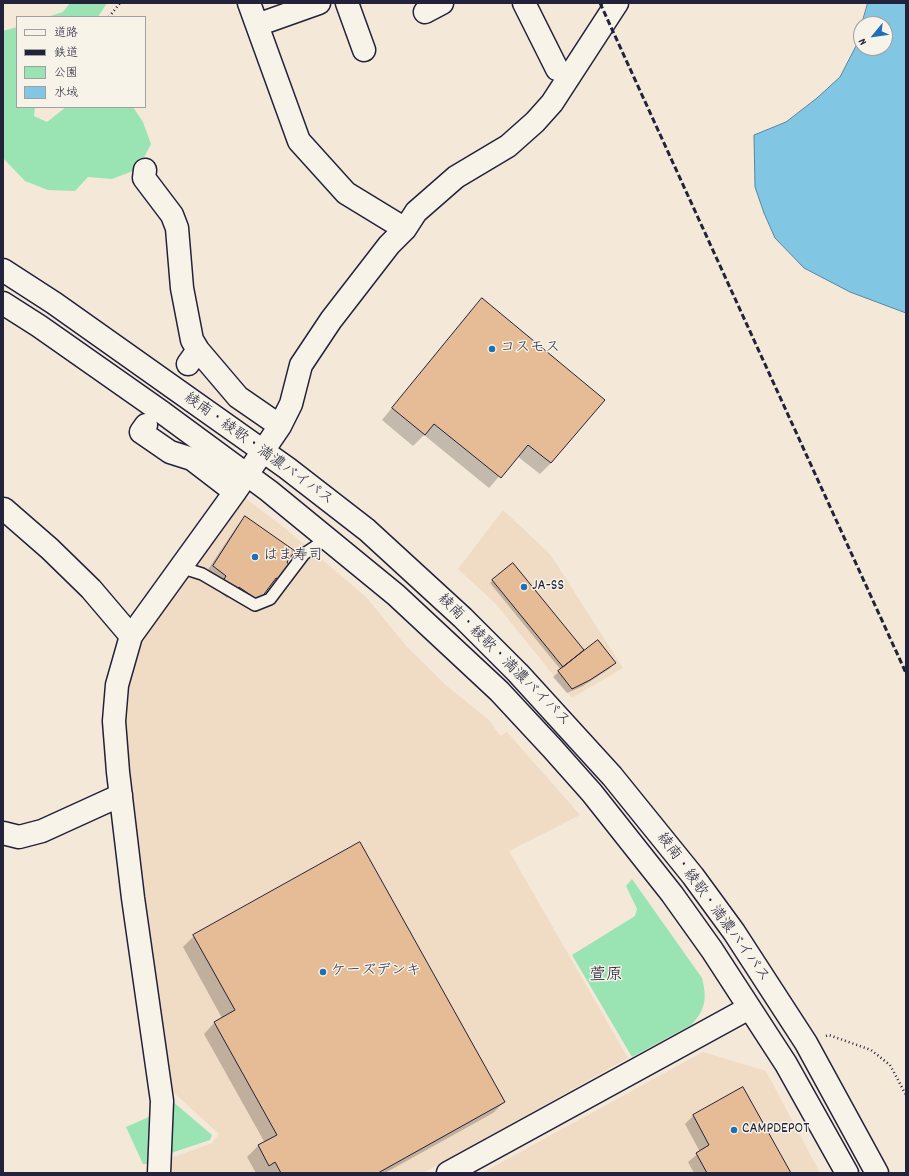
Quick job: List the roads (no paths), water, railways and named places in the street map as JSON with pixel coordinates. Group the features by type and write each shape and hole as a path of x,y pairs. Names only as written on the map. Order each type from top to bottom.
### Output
{"main road":[{"path":"249,3 299,141 346,193 405,229"},
{"path":"258,25 319,3"},
{"path":"347,3 364,50"},
{"path":"524,3 557,69"},
{"path":"159,1173 162,1101 133,898 114,721 117,685 131,636 280,426 291,404 301,365 335,314 389,245 405,229 416,212 456,177 508,146 535,122 552,103 617,3"},
{"path":"145,170 144,178 146,182 172,215 177,228 182,288 192,340 193,357 238,397 280,426"},
{"name":"綾南・綾歌・満濃バイパス","path":"3,270 54,303 287,468 367,530 463,618 572,731 617,782 693,876 734,932 806,1043 877,1173"},
{"name":"綾南・綾歌・満濃バイパス","path":"3,303 39,326 163,413 241,483 328,538 401,600 499,691 592,793 667,888 712,950 786,1064 847,1173"},
{"path":"146,426 141,432 170,452 192,459 241,483"},
{"path":"4,509 50,549 91,589 131,636"},
{"path":"3,834 19,837 42,831 121,795"},
{"path":"448,1173 749,1008"}],"lane":[{"path":"180,567 202,574 255,605 270,599 304,554 328,538"}],"water":[{"path":"868,3 906,3 906,313 850,292 804,268 775,238 755,187 754,135 786,122 817,98 840,77 853,52 853,56 893,56 893,16 864,16"}],"tunnel":[{"path":"146,424 188,364"}],"railway":[{"path":"600,3 906,673"}],"place":[{"name":"コスモス","path":"492,349"},
{"name":"はま寿司","path":"255,557"},
{"name":"JA-SS","path":"524,587"},
{"name":"ケーズデンキ","path":"323,972"},
{"name":"CAMPDEPOT","path":"734,1130"}],"district":[{"name":"萱原","path":"606,977"}]}
